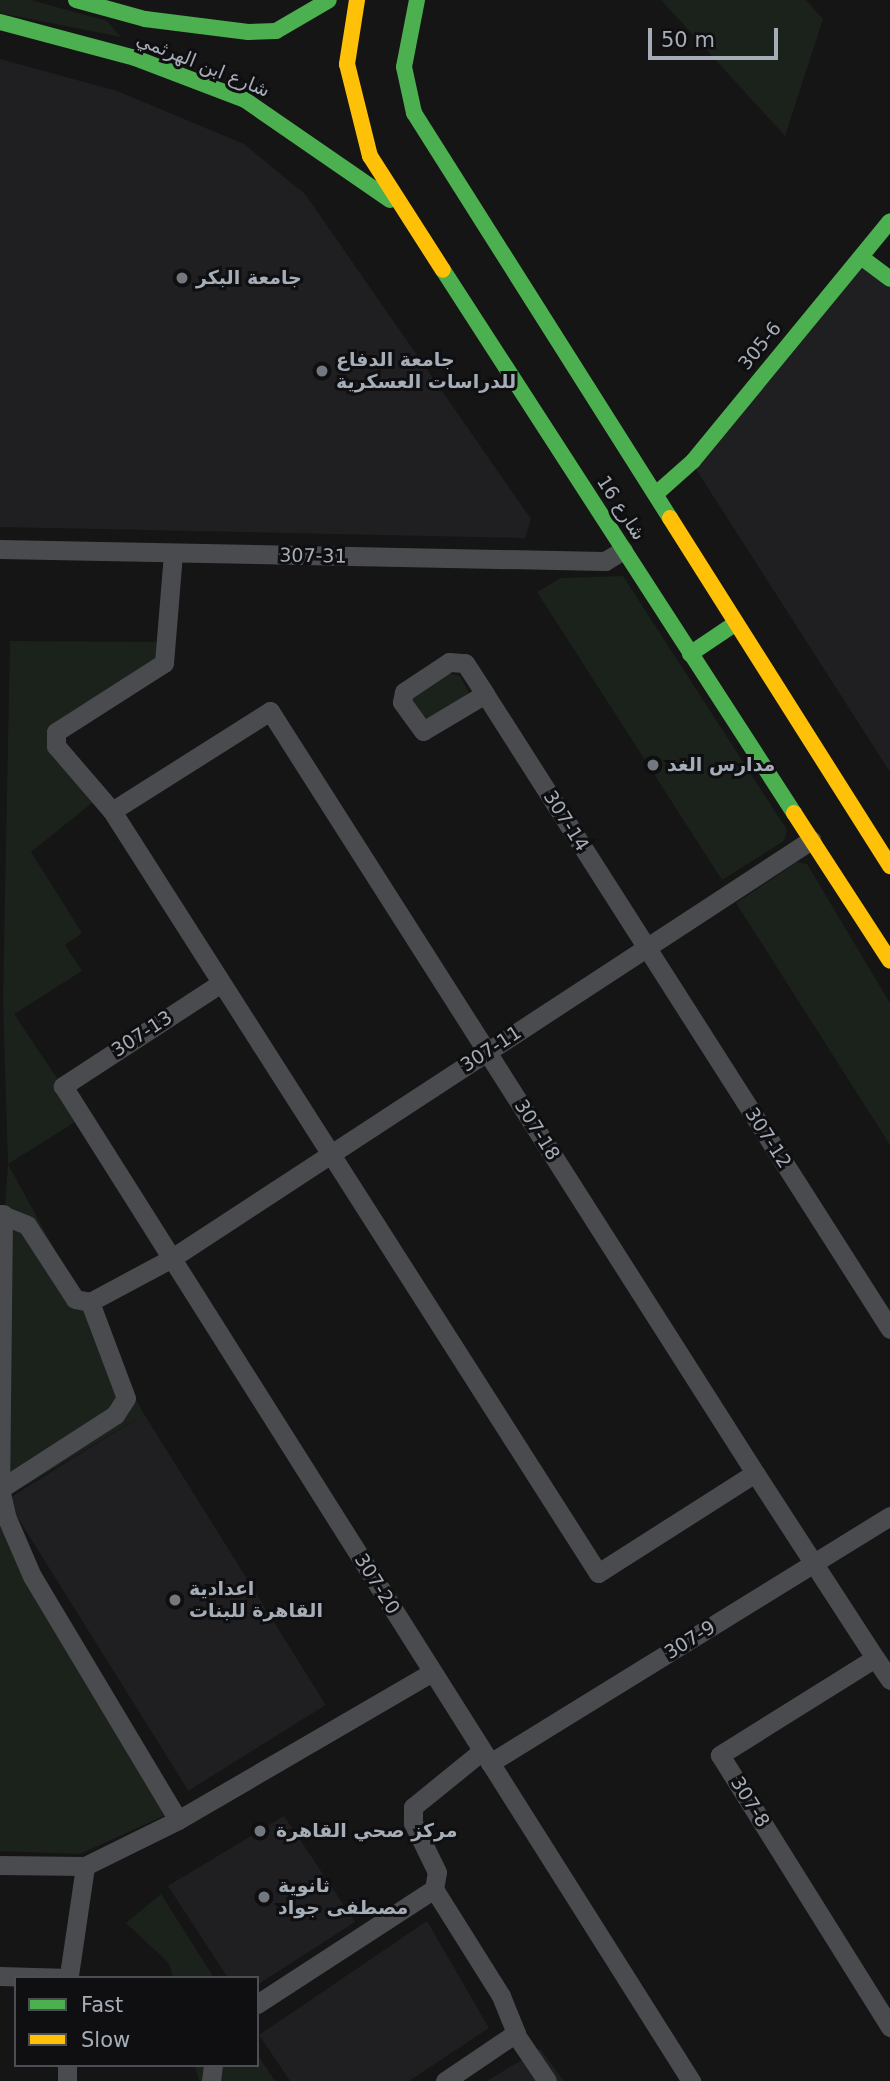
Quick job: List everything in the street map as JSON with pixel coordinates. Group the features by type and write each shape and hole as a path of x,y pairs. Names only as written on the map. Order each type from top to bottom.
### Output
{"main road":[{"name":"شارع ابن الهرثمي","path":"76,0 99,3 140,39 245,100 405,212"},
{"name":"شارع ابن الهرثمي","path":"0,22 140,39 276,30 329,0"},
{"name":"شارع 16","path":"357,0 347,64 370,156 890,961"},
{"name":"شارع 16","path":"417,0 404,67 414,113 657,493 890,866"},
{"name":"305-6","path":"657,493 693,461 890,221"},
{"path":"861,257 890,279"},
{"path":"690,654 736,623"}],"street":[{"name":"307-31","path":"0,549 605,561 623,550"},
{"path":"173,554 164,663 56,732 56,746 112,811 598,1573 755,1472"},
{"name":"307-14","path":"485,694 647,948"},
{"name":"307-18","path":"112,811 270,711 875,1658"},
{"name":"307-11","path":"90,1302 172,1258 811,840"},
{"name":"307-12","path":"647,948 890,1329"},
{"name":"307-13","path":"63,1086 222,983"},
{"name":"307-20","path":"63,1086 691,2081"},
{"path":"0,1489 115,1415 126,1398 90,1302 75,1299 27,1225 1,1214 0,1489 32,1576 178,1820"},
{"name":"307-9","path":"433,1889 437,1872 413,1823 413,1807 486,1757 890,1516"},
{"path":"875,1658 890,1680"},
{"name":"307-8","path":"875,1658 720,1755 890,2027"},
{"path":"0,1865 85,1866 178,1820 432,1672"},
{"path":"0,1976 69,1976 85,1866"},
{"path":"259,2003 433,1889 501,1996 516,2035 547,2081"},
{"path":"444,2081 516,2035"}],"shaded area":[{"path":"0,0 31,0 107,21 121,37 0,13"},
{"path":"661,0 806,0 823,19 785,136"},
{"name":"جامعة البكر","path":"0,59 117,91 244,144 305,194 531,519 525,538 0,527"},
{"path":"861,257 890,279 890,772 692,463"},
{"path":"623,576 787,830 784,841 722,880 537,592 561,578"},
{"path":"10,641 168,642 167,652 56,732 98,798 31,852 82,933 65,945 82,971 14,1014 83,1117 8,1164 3,999"},
{"path":"447,673 460,676 469,693 427,723 409,700"},
{"path":"797,862 807,864 890,1003 890,1145 736,903"},
{"path":"8,1164 144,1414 5,1498 0,1275"},
{"path":"144,1414 326,1705 188,1791 7,1500"},
{"path":"0,1526 168,1814 80,1854 0,1851"},
{"path":"284,1816 355,1922 259,1984 259,1976 227,1976 168,1886"},
{"path":"161,1894 213,1976 172,1976 169,1963 126,1923"},
{"path":"427,1921 489,2028 409,2081 290,2081 259,2035"},
{"path":"540,2049 564,2081 487,2081"},
{"path":"259,2057 275,2081 199,2081 196,2067 259,2067"}],"traffic: fast":[{"path":"76,0 145,19 248,32 276,31 329,0"},
{"path":"417,0 404,67 414,113 670,518"},
{"path":"0,22 135,58 245,100 390,200"},
{"path":"657,493 693,461 890,221"},
{"path":"861,257 890,279"},
{"path":"443,270 794,813"},
{"path":"690,654 736,623"}],"traffic: slow":[{"path":"357,0 347,64 370,156 443,270"},
{"path":"670,518 890,866"},
{"path":"794,813 890,961"}],"place":[{"name":"جامعة البكر","path":"182,278"},
{"name":"جامعة الدفاع للدراسات العسكرية","path":"322,371"},
{"name":"مدارس الغد","path":"653,765"},
{"name":"اعدادية القاهرة للبنات","path":"175,1600"},
{"name":"مركز صحي القاهرة","path":"260,1831"},
{"name":"ثانوية مصطفى جواد","path":"264,1897"}]}
